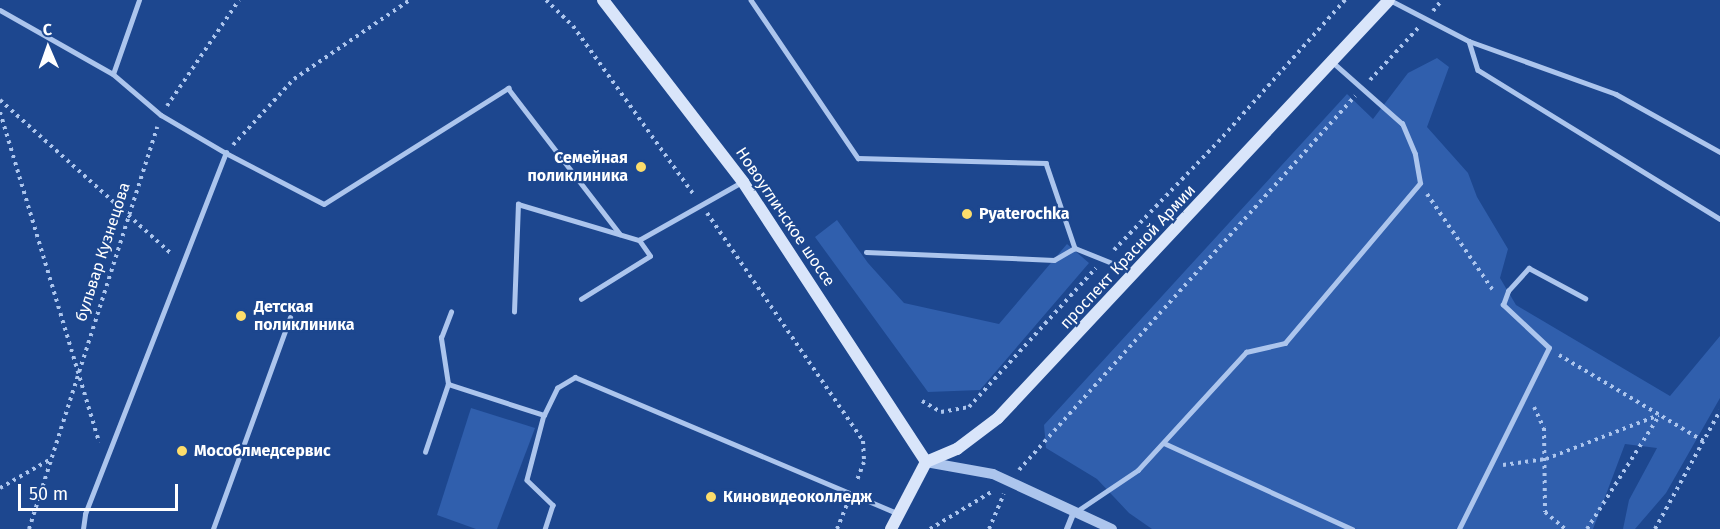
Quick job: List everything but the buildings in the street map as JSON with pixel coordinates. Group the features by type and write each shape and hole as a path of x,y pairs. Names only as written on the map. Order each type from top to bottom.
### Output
{"main road":[{"name":"Новоугличское шоссе","path":"603,0 743,182 926,462"},
{"name":"проспект Красной Армии","path":"926,462 957,449 998,418 1390,0"},
{"path":"891,529 926,462"}],"street":[{"path":"926,462 993,474 1112,529"},
{"path":"1067,529 1074,512"}],"lane":[{"path":"113,74 139,0"},
{"path":"751,0 858,158 1046,163 1075,248 1136,273"},
{"path":"1390,0 1469,41 1616,94 1720,152"},
{"path":"0,10 113,74 161,115 226,153 324,204 508,88 620,234"},
{"path":"1469,41 1478,70 1720,219"},
{"path":"1074,512 1138,470 1246,352 1285,343 1420,183 1415,153 1402,124 1333,63"},
{"path":"83,529 85,514 105,461 226,153"},
{"path":"639,240 743,182"},
{"path":"513,312 518,204 639,240 650,256 581,299"},
{"path":"866,252 1054,260 1075,248"},
{"path":"1459,529 1549,348 1503,305 1508,291 1529,268 1585,298"},
{"path":"425,452 448,384 441,339 451,312"},
{"path":"213,529 290,318"},
{"path":"545,529 553,505 527,480 544,415 556,388 575,377 899,514"},
{"path":"448,384 544,415"},
{"path":"1164,443 1352,529"}],"path":[{"name":"бульвар Кузнецова","path":"29,529 127,215 161,115 238,0"},
{"path":"226,153 294,79 410,0"},
{"path":"546,0 573,26 701,205 863,441 864,462 837,529"},
{"path":"922,401 941,412 969,407 1104,260 1218,142 1345,0"},
{"path":"930,529 1009,481 1442,0"},
{"path":"0,100 183,263"},
{"path":"0,112 105,461"},
{"path":"1420,183 1503,305"},
{"path":"1549,348 1703,441"},
{"path":"1526,391 1544,428 1545,512 1565,529"},
{"path":"1654,529 1720,411"},
{"path":"1490,467 1546,459 1659,415"},
{"path":"1587,529 1659,415"},
{"path":"0,488 51,459"},
{"path":"989,529 1009,481"}],"shaded area":[{"path":"1437,58 1449,67 1427,127 1468,173 1477,197 1508,249 1500,278 1516,305 1670,396 1720,336 1720,398 1666,493 1635,529 1623,529 1629,500 1657,448 1625,444 1593,529 1152,529 1129,513 1097,479 1046,448 1044,425 1347,94 1373,119 1408,73"},
{"path":"837,220 868,263 904,303 999,324 1067,244 1089,263 980,390 928,392 815,237"},
{"path":"471,408 535,428 497,529 476,529 437,515"}],"place":[{"name":"Семейная поликлиника","path":"641,167"},
{"name":"Pyaterochka","path":"967,214"},
{"name":"Детская поликлиника","path":"241,316"},
{"name":"Мособлмедсервис","path":"182,451"},
{"name":"Киновидеоколледж","path":"711,497"}]}
